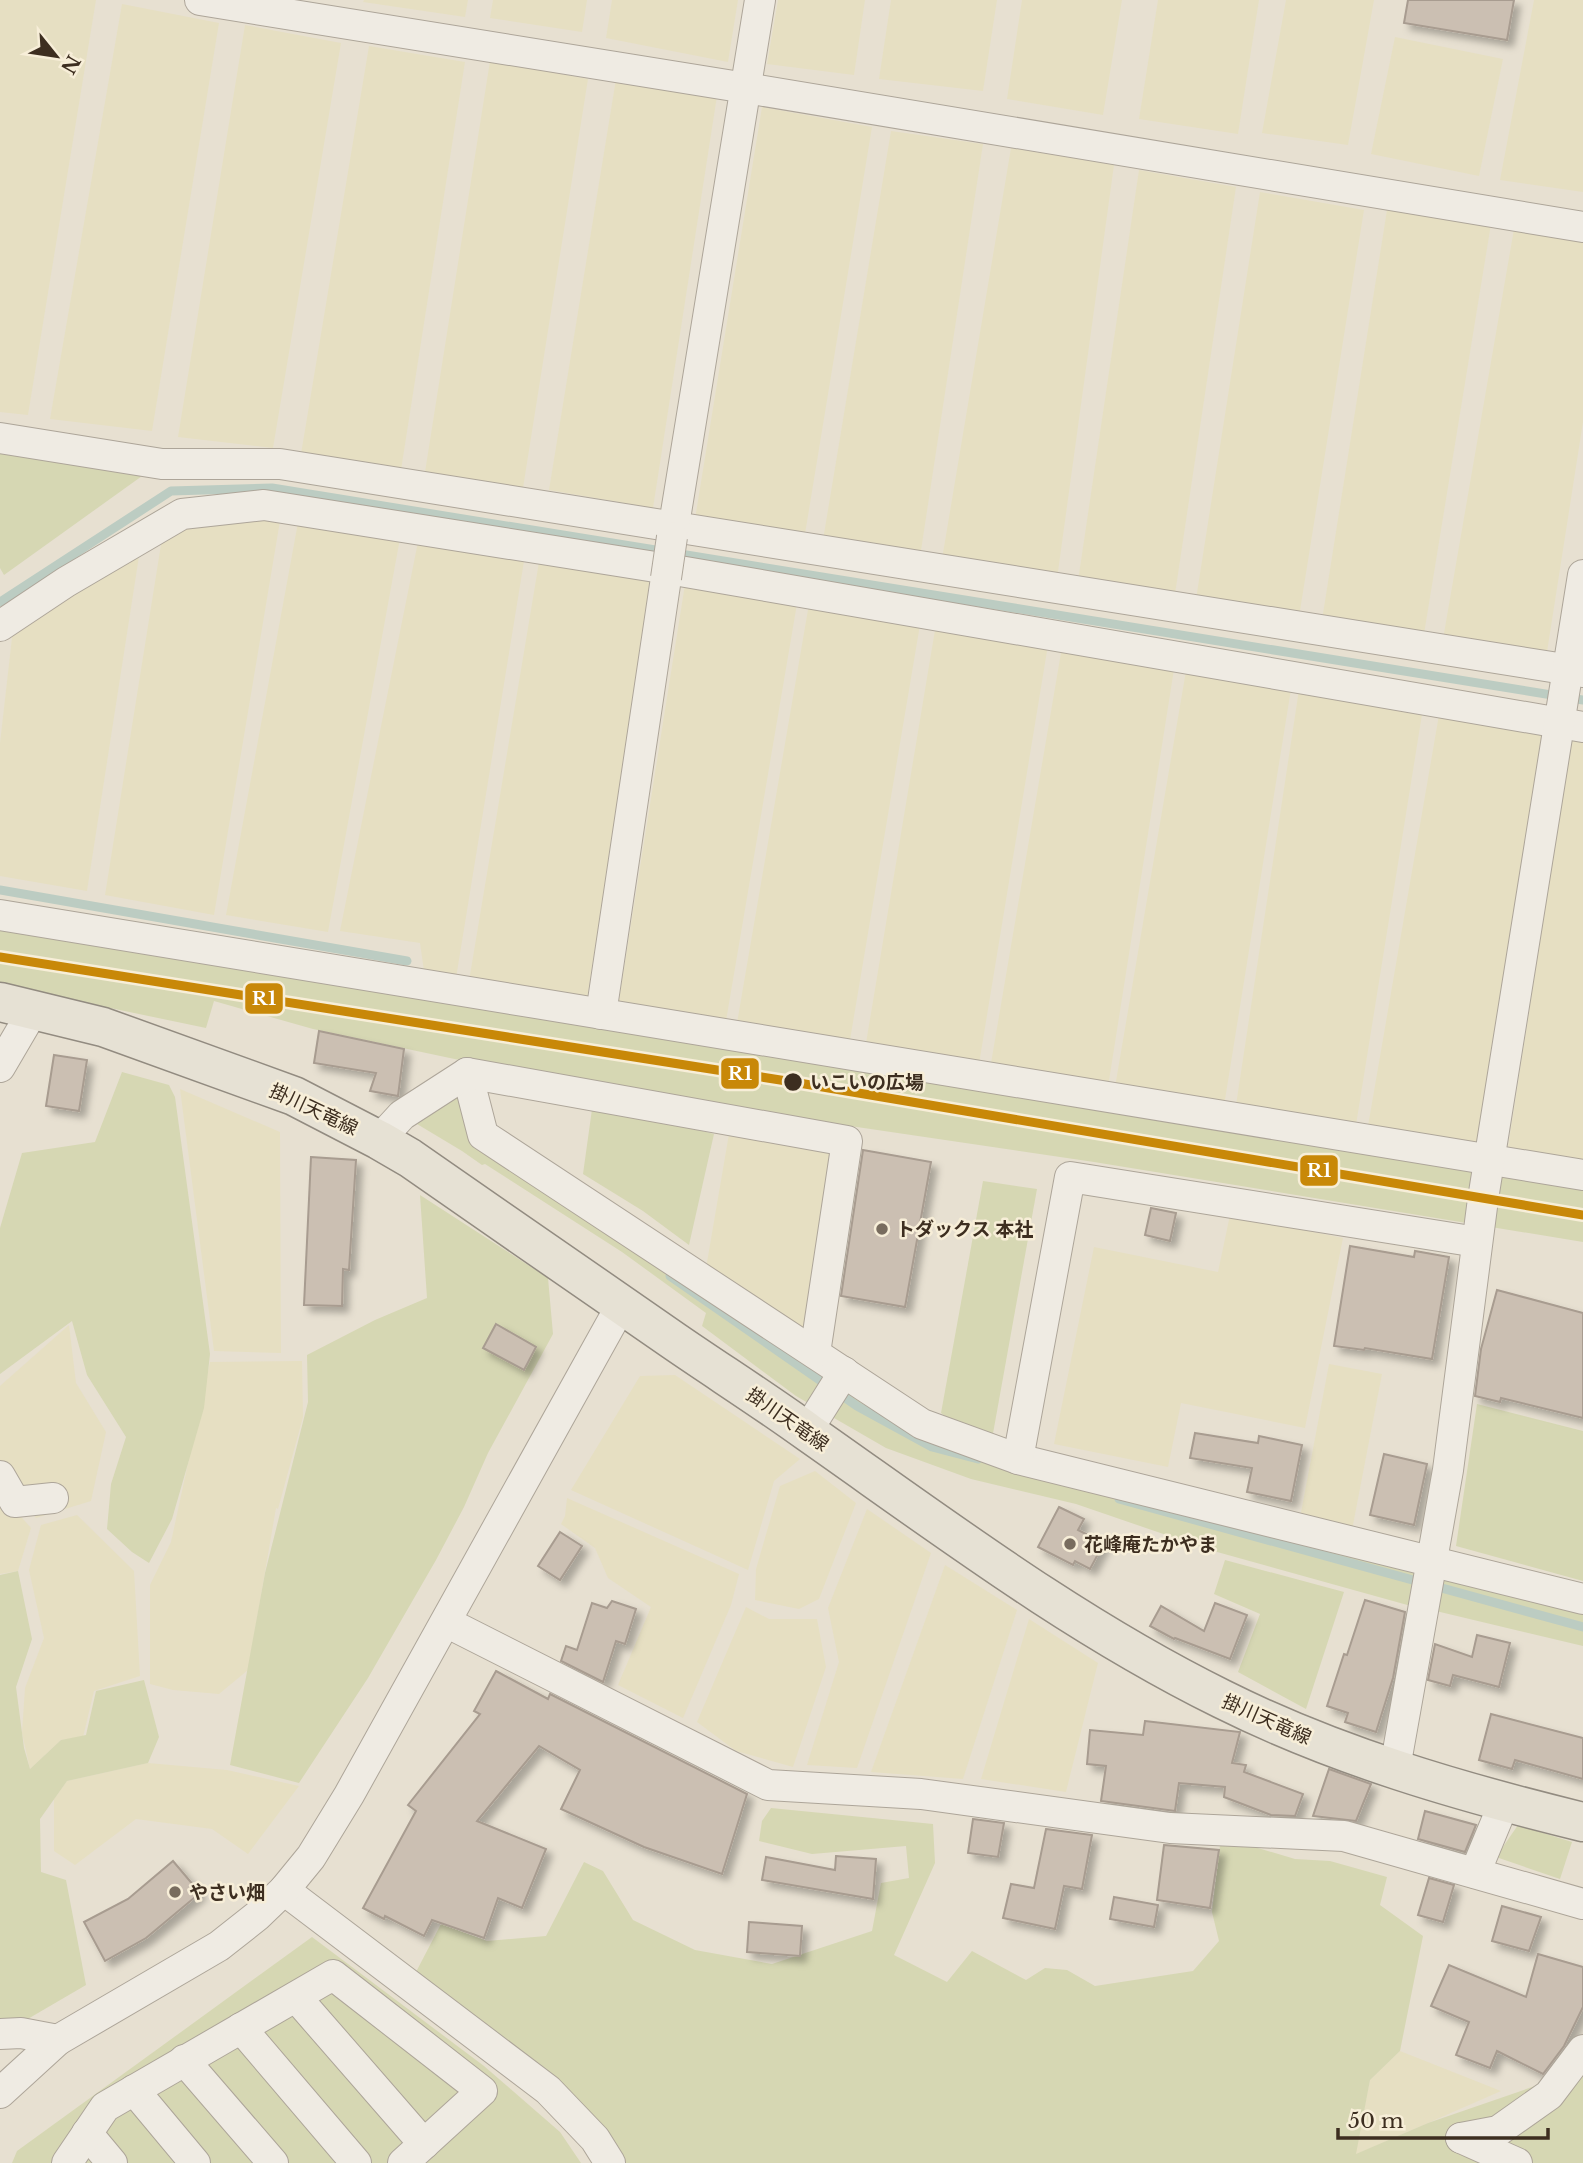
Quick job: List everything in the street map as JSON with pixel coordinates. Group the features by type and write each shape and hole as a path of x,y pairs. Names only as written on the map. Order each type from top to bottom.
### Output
{"main road":[{"name":"掛川天竜線","path":"17,1005 103,1027 294,1096 379,1140 410,1158 622,1304 813,1421 974,1551 1111,1638 1222,1699 1315,1740 1395,1768 1504,1803 1583,1822"}],"street":[{"path":"200,0 1583,227"},
{"path":"601,1014 673,532 760,0"},
{"path":"0,438 162,464 280,464 673,532 1572,673"},
{"path":"0,626 66,582 182,514 264,505 1571,725"},
{"path":"1395,1768 1448,1470 1489,1160 1571,725 1572,673 1583,575"},
{"path":"0,915 1583,1175"},
{"path":"0,1067 17,1005"},
{"path":"467,1073 483,1135 815,1353 842,1375 922,1424 1018,1459 1431,1566 1583,1599"},
{"path":"379,1140 402,1115 467,1073 847,1141 815,1353"},
{"path":"1018,1459 1070,1177 1477,1242"},
{"path":"4,2080 58,2040 219,1946 284,1891 311,1857 349,1795 622,1304"},
{"path":"813,1421 842,1375"},
{"path":"0,1476 15,1502 53,1498"},
{"path":"446,1622 768,1785 921,1794 1170,1828 1344,1836 1583,1904"},
{"path":"1475,1873 1504,1803"},
{"path":"284,1891 548,2090 596,2139 610,2163"},
{"path":"67,2163 105,2107 333,1975 482,2091 413,2154 296,1997"},
{"path":"241,2028 356,2163"},
{"path":"0,2034 21,2033 58,2040"},
{"path":"1517,2163 1461,2138 1498,2132 1549,2095 1583,2049"},
{"path":"184,2060 273,2163"},
{"path":"134,2090 195,2163"},
{"path":"87,2133 111,2163"}],"shaded area":[{"path":"0,0 96,0 28,415 0,412"},
{"path":"468,0 465,17 363,2"},
{"path":"493,0 587,0 582,32 490,18"},
{"path":"612,0 738,0 728,62 606,38"},
{"path":"778,0 865,0 854,75 767,64"},
{"path":"891,0 997,0 983,91 879,79"},
{"path":"1022,0 1122,0 1103,115 1007,99"},
{"path":"1158,0 1259,0 1238,134 1139,119"},
{"path":"1286,0 1374,0 1348,145 1262,133"},
{"path":"1534,0 1583,0 1583,192 1500,180"},
{"path":"122,4 219,23 152,431 50,419"},
{"path":"245,25 341,43 273,448 178,437"},
{"path":"1395,37 1503,59 1479,176 1371,154"},
{"path":"369,46 465,62 401,470 301,454"},
{"path":"490,61 588,79 523,488 425,472"},
{"path":"616,79 717,96 653,508 549,490"},
{"path":"762,107 872,127 805,534 695,519"},
{"path":"891,131 983,144 920,557 823,540"},
{"path":"1011,148 1114,165 1057,579 942,559"},
{"path":"1139,170 1236,187 1175,594 1078,581"},
{"path":"1260,192 1364,210 1299,617 1196,599"},
{"path":"1387,210 1491,224 1424,634 1322,620"},
{"path":"1514,229 1583,239 1583,422 1547,652 1443,639"},
{"path":"182,514 281,515 214,915 105,895 163,532"},
{"path":"299,517 401,533 328,932 226,915"},
{"path":"142,537 87,891 0,876 0,743 13,629"},
{"path":"419,537 525,555 456,978 424,971 420,943 340,931"},
{"path":"540,556 654,573 587,999 469,981"},
{"path":"686,578 798,598 726,1021 618,1006"},
{"path":"810,598 922,613 850,1040 737,1023"},
{"path":"937,618 1049,639 979,1064 866,1043"},
{"path":"1063,641 1175,663 1108,1087 990,1069"},
{"path":"1187,665 1292,683 1224,1106 1115,1087"},
{"path":"1300,683 1424,702 1356,1125 1236,1105"},
{"path":"1440,709 1544,724 1481,1145 1368,1126"},
{"path":"1574,723 1583,724 1583,1160 1508,1147"},
{"path":"180,1089 280,1132 281,1353 214,1351"},
{"path":"730,1128 832,1144 803,1333 706,1268"},
{"path":"1230,1215 1343,1238 1305,1428 1181,1403 1168,1467 1054,1444 1094,1247 1218,1272"},
{"path":"69,1325 76,1383 106,1432 91,1501 36,1518 0,1475 0,1386"},
{"path":"302,1361 303,1417 278,1509 276,1508 248,1670 219,1694 173,1690 150,1684 150,1585 171,1542 210,1362"},
{"path":"1329,1364 1382,1374 1352,1530 1300,1518"},
{"path":"675,1375 800,1459 774,1481 748,1570 571,1490 640,1376"},
{"path":"815,1471 856,1503 819,1599 799,1609 755,1600 756,1569 780,1486"},
{"path":"0,1493 31,1528 18,1571 0,1574"},
{"path":"567,1498 739,1574 731,1605 683,1718 618,1685 651,1607 608,1578 595,1548 561,1524"},
{"path":"867,1509 931,1553 857,1768 807,1765 839,1662 828,1608"},
{"path":"77,1515 134,1571 140,1676 94,1691 83,1737 61,1740 30,1769 22,1733 25,1688 44,1638 29,1570 41,1525"},
{"path":"945,1565 1017,1610 963,1779 871,1772"},
{"path":"746,1607 769,1619 817,1619 826,1667 793,1767 736,1751 697,1722"},
{"path":"1029,1619 1098,1663 1066,1792 981,1779"},
{"path":"148,1763 227,1770 299,1786 248,1854 212,1829 136,1819 75,1865 54,1851 54,1799 67,1781"},
{"path":"1400,2051 1501,2091 1355,2155 1370,2080"}],"green space":[{"path":"0,450 149,471 4,575 0,568"},
{"path":"0,924 1583,1184 1583,1242 1094,1162 586,1087 313,1029 214,1001 206,1028 0,985"},
{"path":"122,1072 169,1085 175,1097 210,1354 204,1408 172,1519 149,1563 132,1552 107,1529 111,1484 126,1437 87,1375 72,1321 0,1374 0,1228 22,1153 95,1142"},
{"path":"470,1074 483,1135 904,1415 1421,1566 1411,1606 1210,1550 1076,1504 971,1479 886,1448 796,1396 702,1326 706,1313 622,1252 485,1164 482,1165 402,1115"},
{"path":"593,1102 714,1134 689,1245 643,1211 583,1174"},
{"path":"983,1181 1037,1189 992,1439 961,1428 941,1413"},
{"path":"420,1195 548,1278 553,1334 488,1453 436,1560 368,1678 299,1783 230,1765 265,1573 308,1402 307,1355 375,1320 427,1298"},
{"path":"1477,1404 1583,1431 1583,1581 1456,1546"},
{"path":"1225,1560 1344,1592 1306,1709 1238,1672 1260,1614 1214,1594"},
{"path":"1446,1569 1583,1603 1583,1646 1436,1611"},
{"path":"18,1571 32,1639 16,1687 24,1748 30,1769 61,1740 86,1735 96,1691 144,1680 159,1737 148,1763 67,1781 40,1819 41,1872 66,1880 86,1985 14,2027 0,2029 0,1575"},
{"path":"771,1808 933,1824 935,1863 894,1955 947,1982 972,1951 1026,1980 1045,1968 1067,1970 1095,1986 1193,1971 1219,1941 1212,1912 1221,1837 1295,1859 1330,1861 1387,1877 1380,1905 1423,1936 1400,2051 1370,2080 1356,2154 1428,2123 1564,2076 1583,2043 1583,2163 606,2163 416,1972 441,1924 487,1941 546,1936 584,1862 603,1871 633,1920 695,1950 772,1964 872,1931 881,1883 909,1878 906,1846 812,1854 759,1841 762,1821"},
{"path":"1518,1825 1572,1842 1560,1879 1496,1857"},
{"path":"312,1937 484,2066 560,2132 581,2163 12,2163 17,2151"}],"building":[{"path":"1408,0 1514,0 1507,40 1404,23"},
{"path":"319,1031 404,1049 398,1096 370,1091 376,1073 314,1063"},
{"path":"54,1055 87,1060 79,1111 46,1106"},
{"name":"トダックス 本社","path":"863,1150 931,1162 905,1307 841,1296"},
{"path":"311,1157 356,1160 349,1270 343,1269 342,1306 304,1305"},
{"path":"1151,1208 1176,1213 1170,1241 1145,1235"},
{"path":"1350,1246 1414,1257 1415,1251 1449,1257 1432,1359 1334,1346"},
{"path":"1497,1290 1583,1313 1583,1418 1501,1398 1500,1402 1475,1396 1481,1349"},
{"path":"496,1324 536,1347 524,1370 483,1348"},
{"path":"1195,1433 1258,1443 1259,1436 1302,1445 1291,1501 1247,1492 1252,1468 1190,1458"},
{"path":"1384,1454 1427,1464 1414,1525 1370,1515"},
{"path":"1059,1507 1084,1519 1078,1530 1104,1543 1090,1569 1075,1561 1073,1565 1038,1547"},
{"path":"560,1532 582,1546 560,1580 538,1566"},
{"path":"1365,1600 1405,1612 1393,1678 1376,1732 1345,1722 1348,1713 1327,1706"},
{"path":"612,1601 636,1609 625,1644 616,1641 603,1682 561,1661 566,1646 577,1650 592,1603 607,1608"},
{"path":"1215,1603 1247,1615 1230,1659 1174,1639 1150,1626 1161,1606 1204,1631"},
{"path":"1477,1635 1510,1643 1499,1687 1453,1675 1450,1686 1428,1680 1435,1644 1472,1657"},
{"path":"496,1671 548,1699 550,1694 747,1794 722,1874 644,1847 561,1809 580,1770 539,1746 477,1821 546,1849 522,1908 498,1898 484,1938 432,1920 424,1936 363,1908 416,1811 408,1805 480,1714 474,1711"},
{"path":"1491,1714 1583,1738 1583,1779 1515,1760 1512,1769 1479,1760"},
{"path":"1145,1721 1240,1732 1232,1763 1246,1765 1244,1772 1303,1794 1295,1816 1271,1815 1224,1797 1225,1787 1179,1783 1175,1811 1101,1801 1106,1766 1087,1764 1090,1730 1143,1735"},
{"path":"1329,1769 1371,1784 1356,1821 1313,1816"},
{"path":"1425,1811 1476,1825 1465,1852 1418,1839"},
{"path":"973,1819 1004,1823 998,1857 968,1853"},
{"path":"1046,1829 1092,1835 1082,1889 1064,1886 1055,1929 1003,1918 1011,1884 1034,1888"},
{"path":"1164,1845 1219,1850 1210,1908 1157,1900"},
{"path":"836,1856 876,1859 873,1899 762,1880 766,1857 835,1870"},
{"path":"173,1861 200,1893 146,1938 105,1961 84,1922 128,1899"},
{"path":"1429,1878 1454,1885 1443,1922 1418,1915"},
{"path":"1114,1897 1158,1905 1154,1927 1110,1919"},
{"path":"1502,1906 1541,1917 1529,1951 1492,1941"},
{"path":"749,1922 802,1926 800,1956 747,1952"},
{"path":"1538,1954 1583,1967 1583,2007 1564,2046 1543,2074 1497,2051 1490,2068 1456,2055 1469,2022 1431,2006 1449,1965 1526,1997"}],"waterway":[{"path":"0,602 171,491 272,488 1583,700"},
{"path":"0,890 407,961"},
{"path":"670,1276 857,1406 932,1447 978,1459"},
{"path":"1119,1499 1583,1627"}],"transit line":[{"name":"R1","path":"0,957 793,1082 1583,1215"}],"place":[{"name":"いこいの広場","path":"793,1082"},
{"name":"トダックス 本社","path":"882,1229"},
{"name":"花峰庵たかやま","path":"1070,1544"},
{"name":"やさい畑","path":"175,1892"}]}
